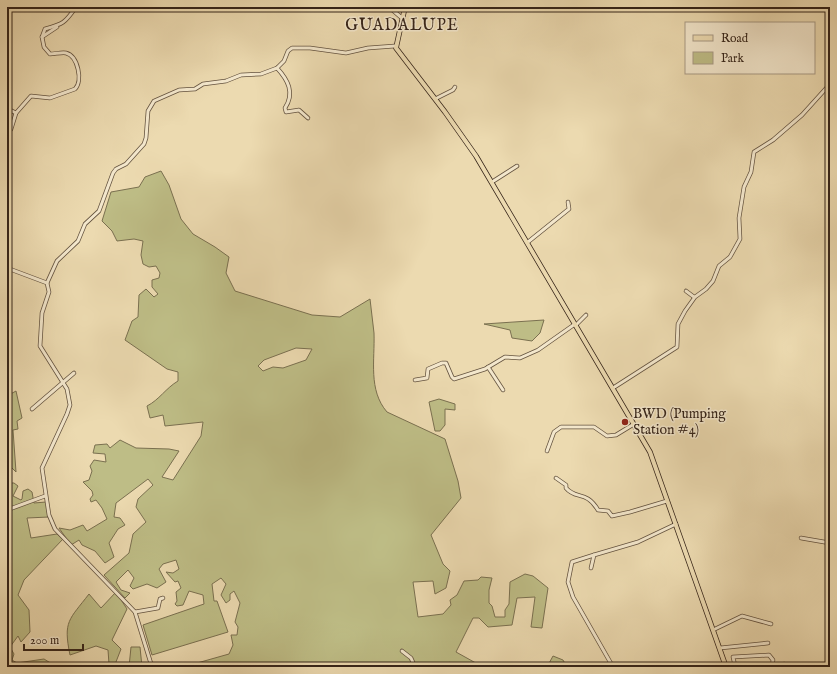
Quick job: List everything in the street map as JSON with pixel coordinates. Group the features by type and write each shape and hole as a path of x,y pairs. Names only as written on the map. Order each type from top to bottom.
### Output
{"main road":[{"path":"405,7 403,20 395,46 467,142 528,242 650,452 726,667"}],"street":[{"path":"7,134 16,113 31,96 42,98 56,96 75,90 80,82 76,65 70,55 66,53 50,54 44,48 42,36 45,29 58,26 76,7"},
{"path":"389,7 403,20"},
{"path":"152,667 144,636 135,612 55,529 49,515 42,474 43,464 70,405 64,382 40,346 42,313 48,295 47,283 57,261 78,241 85,224 99,211 113,173 116,169 126,164 144,144 146,138 148,111 154,101 179,90 195,89 203,84 226,81 244,74 261,74 277,68 284,61 288,51 294,47 346,53 368,48 395,46"},
{"path":"277,68 288,85 291,95 285,108 286,112 299,110 308,118"},
{"path":"613,388 677,347 678,324 694,298 713,281 719,266 730,257 740,239 738,218 744,187 751,172 754,152 773,140 802,115 830,84"},
{"path":"435,100 455,87"},
{"path":"10,110 16,113"},
{"path":"492,182 518,166"},
{"path":"528,242 569,209 568,202"},
{"path":"7,268 47,283"},
{"path":"686,291 694,298"},
{"path":"415,380 427,378 428,369 442,363 446,363 452,378 454,379 488,367 505,357 520,358 538,350 576,324 586,315"},
{"path":"488,367 496,377 503,390"},
{"path":"32,410 74,373"},
{"path":"547,451 554,432 561,427 594,428 607,436 616,434 634,424"},
{"path":"556,478 566,485 568,491 587,497 598,510 608,511 612,516 667,501"},
{"path":"7,510 45,496"},
{"path":"613,667 573,597 568,582 572,562 634,543 676,524"},
{"path":"800,538 830,543"},
{"path":"591,568 594,555"},
{"path":"135,612 158,608 160,599 163,598"},
{"path":"713,630 742,616 771,624"},
{"path":"720,648 768,643"},
{"path":"402,651 411,658 415,667"},
{"path":"750,667 735,666 734,657 771,656 772,667"},
{"path":"779,667 784,664"}],"green space":[{"path":"161,171 169,185 181,219 193,234 229,257 226,273 235,291 312,315 340,317 370,299 374,333 375,384 381,403 387,412 445,439 458,481 461,498 431,535 443,564 450,571 446,588 435,594 433,581 413,582 418,617 443,614 451,605 450,600 457,595 464,581 478,580 481,577 492,578 489,590 489,603 492,606 495,617 505,617 505,610 509,604 510,582 525,574 533,576 548,588 542,628 531,627 535,597 517,598 512,625 488,627 479,618 473,618 456,652 483,667 450,667 450,662 446,665 438,663 432,667 183,667 229,654 233,645 231,635 237,635 238,627 235,622 240,603 234,591 230,594 230,600 226,603 221,595 226,584 221,578 212,584 214,601 217,601 228,632 152,655 143,625 204,604 203,595 189,591 183,605 177,606 175,604 177,601 176,592 181,588 178,581 175,582 166,572 173,573 179,569 176,560 163,564 159,569 166,582 157,588 147,584 133,589 130,586 134,578 128,570 116,582 121,590 130,593 125,598 104,575 129,553 133,534 146,522 136,507 138,499 153,485 148,479 116,503 114,517 120,518 125,525 118,529 109,543 114,557 105,563 95,551 82,545 79,540 71,545 59,528 70,530 83,525 87,531 107,519 96,500 91,502 90,499 93,495 92,491 83,482 89,480 92,471 90,466 94,460 106,462 105,454 93,453 95,445 107,444 110,448 120,440 136,448 169,449 179,451 162,477 173,480 201,436 203,422 165,426 163,415 150,418 147,406 178,381 178,372 167,369 125,340 132,321 138,317 139,295 146,289 154,297 158,294 152,287 152,280 159,278 160,273 156,266 149,267 143,264 141,255 143,241 134,239 117,241 112,231 102,221 111,192 139,187 145,177","holes":["296,348 312,349 306,360 283,368 273,367 263,371 258,366 264,360"]},
{"path":"544,320 540,333 532,341 512,338 510,330 484,324"},
{"path":"16,391 22,418 17,421 18,429 13,430 16,472 11,467 7,468 7,396"},
{"path":"439,399 455,404 455,410 445,409 445,425 440,431 435,431 429,402"},
{"path":"7,483 14,483 18,486 13,496 21,500 23,491 28,489 32,492 34,503 46,502 49,517 27,518 31,538 57,534 63,539 24,580 18,595 29,610 30,632 21,642 18,636 10,647 14,654 12,660 17,663 44,659 57,667 7,667"},
{"path":"116,592 127,609 112,640 121,649 114,667 106,667 109,664 108,650 96,646 70,655 67,635 69,622 72,616 89,594 101,608"},
{"path":"131,647 140,647 142,667 129,667"},
{"path":"553,656 563,660 567,667 547,667"}],"place":[{"name":"BWD (Pumping Station #4)","path":"625,422"}],"district":[{"name":"GUADALUPE","path":"402,26"}]}
